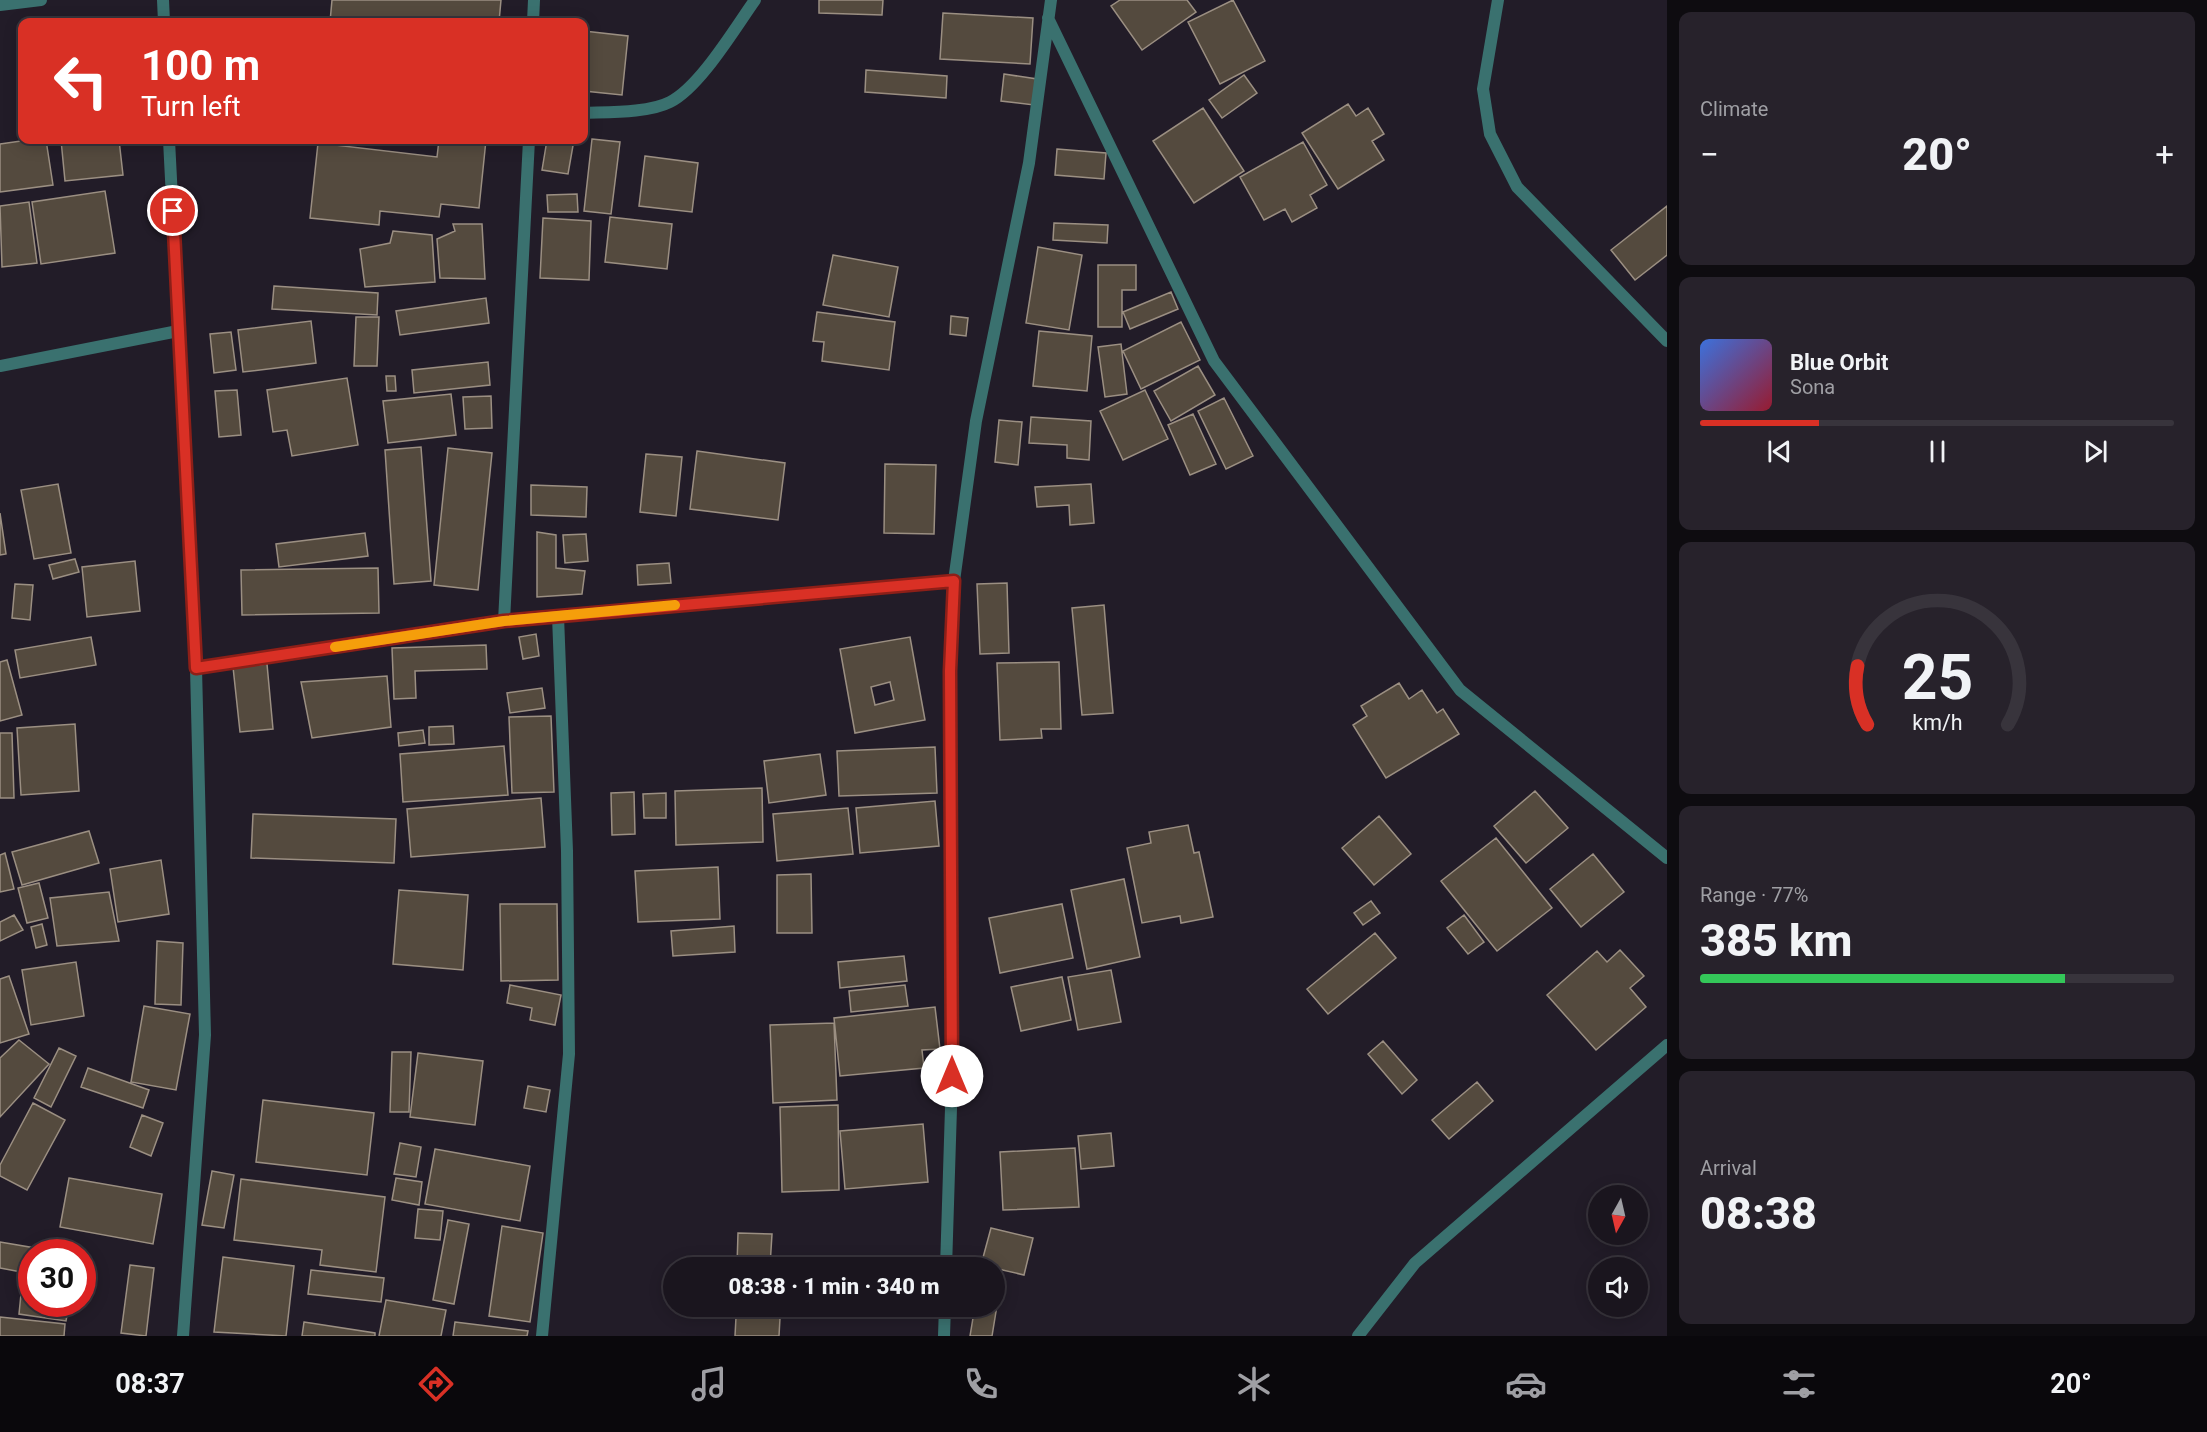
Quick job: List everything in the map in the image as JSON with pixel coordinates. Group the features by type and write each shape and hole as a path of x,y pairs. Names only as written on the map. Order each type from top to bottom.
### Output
{"street":[{"path":"0,5 41,0"},
{"path":"163,0 164,18"},
{"path":"533,18 534,0"},
{"path":"588,113 627,111 669,103 689,90 755,0"},
{"path":"946,1257 952,1076 950,671 954,581 976,421 1029,163 1051,0"},
{"path":"1498,0 1483,89 1490,134 1516,187 1667,341"},
{"path":"1048,18 1214,361 1460,690 1667,858"},
{"path":"169,144 196,668 205,1035 183,1336"},
{"path":"504,621 529,144"},
{"path":"0,366 178,331"},
{"path":"196,668 504,621 954,581"},
{"path":"542,1336 569,1054 567,851 558,616"},
{"path":"1358,1336 1415,1263 1667,1045"},
{"path":"944,1336 945,1317"}],"building":[{"path":"332,0 501,0 499,18 330,18"},
{"path":"819,0 883,0 882,15 819,13"},
{"path":"1120,0 1187,0 1196,12 1142,50 1111,6"},
{"path":"1233,0 1265,61 1220,84 1188,22"},
{"path":"943,13 1033,18 1030,64 940,59"},
{"path":"588,31 628,36 622,95 588,91"},
{"path":"866,70 947,76 946,98 865,92"},
{"path":"1004,74 1037,79 1034,105 1001,101"},
{"path":"1244,75 1257,93 1222,118 1209,100"},
{"path":"1348,104 1356,116 1368,108 1384,134 1372,141 1384,160 1338,189 1302,133"},
{"path":"1203,108 1244,171 1194,203 1153,141"},
{"path":"592,139 620,142 611,214 584,211"},
{"path":"18,141 18,144 47,144 53,185 0,192 0,144"},
{"path":"1303,142 1327,185 1310,195 1317,208 1292,222 1285,209 1264,220 1240,177"},
{"path":"61,144 119,144 123,175 65,181"},
{"path":"318,144 437,157 439,144 486,144 479,208 441,204 439,217 380,211 379,225 310,218"},
{"path":"546,144 573,144 568,174 542,170"},
{"path":"1057,149 1106,153 1104,179 1055,175"},
{"path":"645,156 698,163 692,212 639,206"},
{"path":"105,191 115,253 41,264 32,202"},
{"path":"577,194 578,212 548,212 547,195"},
{"path":"29,202 37,263 2,267 0,206"},
{"path":"1667,206 1667,255 1635,280 1611,250"},
{"path":"610,217 672,224 667,269 605,262"},
{"path":"543,218 591,221 589,280 540,278"},
{"path":"1054,223 1108,225 1107,243 1053,240"},
{"path":"453,224 482,224 485,279 440,278 437,239 455,231"},
{"path":"393,231 432,235 435,282 365,287 360,249 390,243"},
{"path":"1038,247 1082,255 1069,330 1026,323"},
{"path":"833,255 898,267 889,317 823,305"},
{"path":"1098,265 1136,265 1136,290 1122,290 1122,327 1098,327"},
{"path":"274,286 378,293 377,315 272,309"},
{"path":"1171,292 1178,309 1130,329 1123,312"},
{"path":"486,298 489,323 400,335 396,311"},
{"path":"817,312 895,322 889,370 822,361 824,342 813,341"},
{"path":"951,316 968,318 966,336 950,334"},
{"path":"356,317 379,317 377,366 354,366"},
{"path":"311,321 316,363 243,372 238,330"},
{"path":"1181,322 1200,360 1141,389 1123,351"},
{"path":"1039,331 1092,336 1087,391 1033,386"},
{"path":"231,332 236,370 214,373 210,334"},
{"path":"1121,344 1127,394 1105,397 1098,347"},
{"path":"488,362 490,385 414,393 412,370"},
{"path":"1198,366 1215,395 1171,421 1154,391"},
{"path":"386,376 395,376 396,391 387,391"},
{"path":"347,378 358,445 292,456 287,430 273,432 267,390"},
{"path":"237,390 241,435 219,437 215,391"},
{"path":"1145,390 1168,439 1123,460 1100,411"},
{"path":"451,394 456,435 388,443 383,401"},
{"path":"491,396 492,428 465,429 463,397"},
{"path":"1224,398 1253,456 1226,469 1198,411"},
{"path":"1193,414 1216,464 1190,475 1168,425"},
{"path":"1031,417 1091,421 1089,460 1067,458 1067,445 1029,443"},
{"path":"999,420 1022,422 1018,465 995,462"},
{"path":"421,447 431,581 394,584 385,450"},
{"path":"448,448 492,453 478,590 434,585"},
{"path":"697,451 785,463 778,520 690,509"},
{"path":"646,454 682,457 676,516 640,512"},
{"path":"885,464 936,465 934,534 884,533"},
{"path":"58,484 71,553 34,559 21,490"},
{"path":"1091,484 1094,523 1070,525 1069,505 1037,507 1035,487"},
{"path":"531,485 587,487 586,517 531,515"},
{"path":"0,513 6,554 0,555"},
{"path":"537,532 556,535 556,568 585,571 582,594 537,597"},
{"path":"365,533 368,556 279,567 276,544"},
{"path":"586,534 588,561 565,563 563,535"},
{"path":"75,559 79,572 53,579 49,565"},
{"path":"135,561 140,611 87,617 82,567"},
{"path":"669,563 671,583 638,585 637,565"},
{"path":"378,568 379,613 242,615 241,570"},
{"path":"1007,583 1009,653 980,654 977,584"},
{"path":"15,584 33,585 30,620 12,618"},
{"path":"1104,605 1113,713 1082,715 1072,608"},
{"path":"536,634 539,656 523,659 519,637"},
{"path":"91,637 96,665 20,678 15,650"},
{"path":"910,637 925,720 855,733 840,649","holes":["890,682 894,700 875,705 871,687"]},
{"path":"486,645 487,669 415,671 416,698 394,699 392,648"},
{"path":"7,660 22,715 0,721 0,662"},
{"path":"1059,662 1061,729 1041,729 1042,738 1000,740 997,663"},
{"path":"267,664 273,729 240,732 233,667"},
{"path":"387,676 391,727 312,738 301,682"},
{"path":"1399,683 1409,699 1422,690 1437,713 1443,709 1459,734 1386,778 1353,725 1367,716 1361,706"},
{"path":"542,688 545,708 510,713 507,693"},
{"path":"551,716 554,792 512,793 509,717"},
{"path":"75,724 79,791 21,795 17,728"},
{"path":"453,726 454,744 429,745 429,727"},
{"path":"423,730 425,743 399,746 398,733"},
{"path":"0,733 12,733 14,798 0,798"},
{"path":"504,746 508,795 403,802 400,754"},
{"path":"935,747 937,793 839,796 837,751"},
{"path":"820,754 826,795 769,803 764,761"},
{"path":"762,788 763,842 676,845 675,791"},
{"path":"1535,791 1568,828 1526,863 1494,826"},
{"path":"634,792 635,834 612,835 611,793"},
{"path":"666,793 666,818 644,818 643,794"},
{"path":"541,798 545,847 411,857 407,809"},
{"path":"935,801 939,846 860,853 856,808"},
{"path":"848,808 853,854 777,861 773,814"},
{"path":"253,814 396,819 394,863 251,858"},
{"path":"1379,816 1411,854 1374,885 1342,848"},
{"path":"1188,825 1194,853 1199,852 1213,917 1181,923 1180,916 1142,923 1127,848 1151,843 1149,832"},
{"path":"89,831 99,863 22,885 12,852"},
{"path":"1496,838 1552,908 1497,951 1441,881"},
{"path":"5,853 14,889 0,892 0,855"},
{"path":"1593,854 1624,892 1581,927 1550,889"},
{"path":"161,860 169,914 118,922 110,869"},
{"path":"718,867 720,919 638,922 635,871"},
{"path":"811,874 812,933 777,933 777,875"},
{"path":"1124,879 1140,957 1087,969 1071,890"},
{"path":"39,883 48,918 27,923 18,888"},
{"path":"399,890 468,895 463,970 393,964"},
{"path":"109,892 119,941 57,946 50,898"},
{"path":"1371,901 1380,913 1363,925 1354,913"},
{"path":"500,904 557,904 558,980 501,981"},
{"path":"1062,904 1073,958 1000,973 989,918"},
{"path":"14,915 23,930 0,941 0,922"},
{"path":"1464,915 1484,942 1468,954 1447,928"},
{"path":"42,924 47,945 36,948 31,927"},
{"path":"734,926 735,952 673,956 671,931"},
{"path":"1375,933 1396,958 1328,1014 1307,989"},
{"path":"157,941 183,943 181,1005 155,1004"},
{"path":"1620,950 1644,976 1630,988 1646,1007 1596,1050 1547,995 1597,951 1607,962"},
{"path":"904,956 907,981 840,988 838,962"},
{"path":"76,962 84,1016 31,1025 22,970"},
{"path":"1111,970 1121,1022 1078,1030 1068,977"},
{"path":"9,976 29,1034 0,1043 0,979"},
{"path":"1062,977 1071,1020 1021,1031 1011,987"},
{"path":"510,985 561,995 555,1025 530,1020 532,1008 507,1003"},
{"path":"905,985 908,1006 851,1012 849,991"},
{"path":"144,1006 190,1014 176,1090 131,1082"},
{"path":"935,1007 940,1049 922,1050 924,1068 840,1076 834,1018"},
{"path":"834,1023 837,1100 773,1103 770,1025"},
{"path":"19,1040 49,1064 0,1117 0,1058"},
{"path":"1383,1041 1417,1080 1402,1094 1368,1054"},
{"path":"59,1048 76,1056 51,1107 34,1098"},
{"path":"392,1052 411,1052 409,1112 390,1112"},
{"path":"418,1053 483,1061 475,1125 410,1117"},
{"path":"88,1068 149,1090 143,1108 81,1087"},
{"path":"1477,1082 1493,1101 1449,1139 1432,1120"},
{"path":"528,1086 550,1090 546,1112 524,1108"},
{"path":"263,1100 374,1113 367,1175 256,1162"},
{"path":"33,1103 65,1120 27,1190 0,1176 0,1165"},
{"path":"838,1105 839,1190 782,1192 780,1107"},
{"path":"142,1115 163,1123 151,1156 130,1147"},
{"path":"923,1124 928,1182 845,1189 840,1131"},
{"path":"1111,1133 1114,1166 1081,1169 1078,1136"},
{"path":"400,1143 421,1147 416,1177 394,1174"},
{"path":"1075,1148 1079,1207 1003,1210 1000,1152"},
{"path":"435,1149 530,1166 520,1221 425,1204"},
{"path":"212,1171 234,1175 224,1228 202,1225"},
{"path":"69,1178 162,1194 153,1244 60,1227"},
{"path":"396,1178 422,1182 419,1205 392,1200"},
{"path":"241,1179 385,1197 376,1272 320,1265 322,1250 234,1240"},
{"path":"418,1209 443,1211 440,1240 415,1238"},
{"path":"448,1220 469,1224 454,1304 433,1300"},
{"path":"502,1226 543,1233 530,1322 489,1316"},
{"path":"991,1228 1033,1238 1024,1275 1005,1271 1005,1257 983,1257"},
{"path":"738,1233 772,1234 771,1257 737,1257"},
{"path":"0,1242 18,1245 18,1271 0,1268"},
{"path":"223,1257 294,1266 286,1336 214,1332"},
{"path":"130,1265 154,1268 146,1336 121,1333"},
{"path":"311,1270 384,1278 381,1302 308,1294"},
{"path":"386,1300 446,1310 441,1336 379,1336"},
{"path":"0,1317 65,1324 64,1336 0,1336"},
{"path":"39,1317 67,1317 66,1321"},
{"path":"736,1317 780,1318 779,1336 735,1336"},
{"path":"973,1317 995,1317 992,1336 970,1336"},
{"path":"304,1322 375,1333 375,1336 302,1336"},
{"path":"455,1322 528,1331 527,1336 453,1336"}],"slow traffic":[{"path":"335,647 504,621 675,605"}],"route":[{"path":"173,211 196,668 504,621 954,581 950,671 952,1076"}]}
